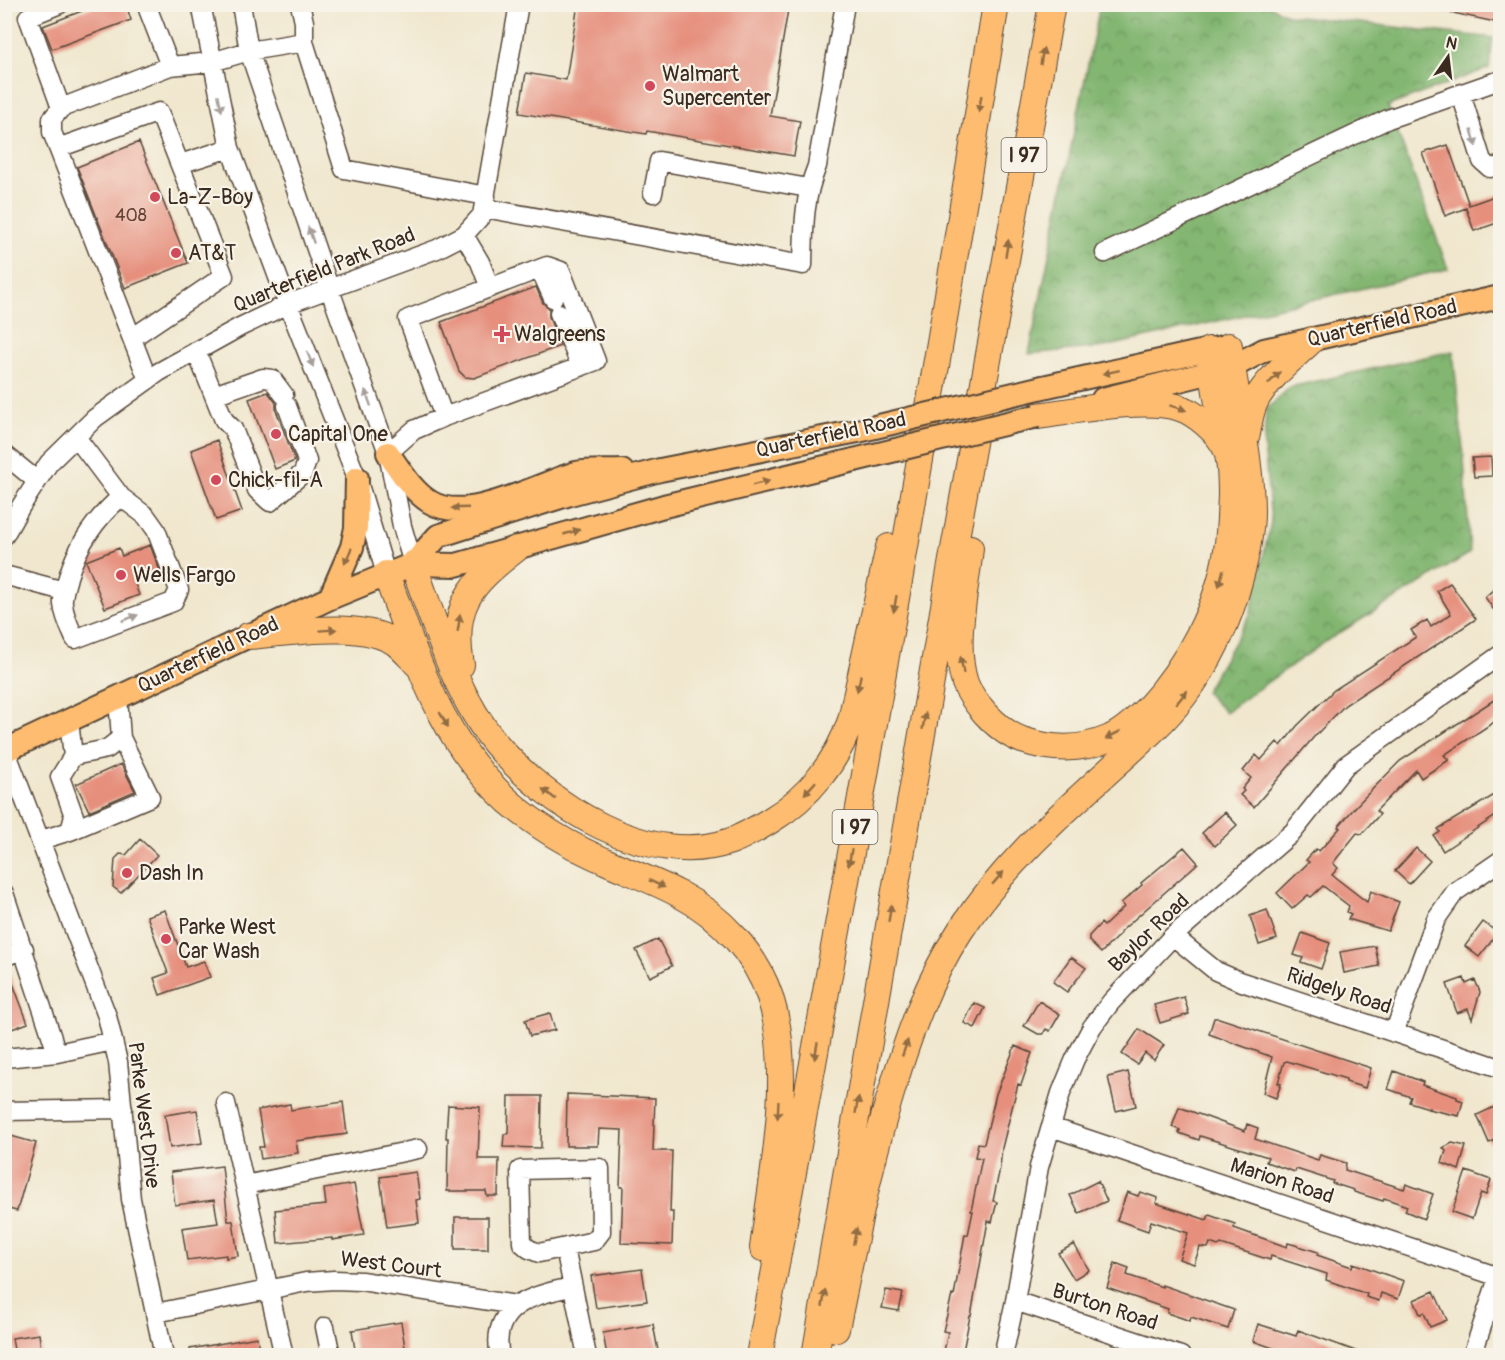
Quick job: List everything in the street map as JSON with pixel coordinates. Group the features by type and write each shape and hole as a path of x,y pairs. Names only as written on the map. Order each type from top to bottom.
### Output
{"highway":[{"name":"I 97","path":"759,1356 949,299 996,4"},
{"name":"I 97","path":"815,1356 997,305 1052,4"},
{"path":"413,564 467,701 496,743 526,776 562,804 621,835 658,845 681,848 704,846 729,842 755,830 783,813 807,793 844,741 851,720 879,589 949,299"},
{"path":"997,305 960,657 966,685 977,704 995,724 1018,738 1053,747 1086,746 1112,737 1128,726 1167,688 1203,627 1218,588 1227,552 1231,476 1236,449 1255,402 1263,389 1312,340"},
{"path":"831,1356 868,1175 899,1067 921,1003 941,963 985,894 1015,859 1152,731 1182,699 1203,669 1221,635 1247,553 1251,514 1236,449 1220,358"},
{"path":"1037,416 1147,402 1164,404 1193,413 1236,449"},
{"path":"467,701 458,647 461,612 467,597 486,572 516,549"},
{"path":"386,574 441,715 463,751 484,777 538,826 570,845 679,894 711,914 735,936 756,965 770,997 777,1030 780,1068 774,1163 748,1356"},
{"path":"248,636 341,629 360,631 396,643 420,666"}],"main road":[{"name":"Quarterfield Road","path":"413,564 438,536 570,494 660,470 858,431 1043,387 1264,350 1500,297"},
{"name":"Quarterfield Road","path":"5,749 330,598 413,564 456,565 664,506 1037,416 1220,358"},
{"path":"388,453 416,491 430,502 445,508 464,510 498,501 578,472 660,470"},
{"path":"330,598 356,528 357,478"}],"street":[{"path":"60,4 28,16 61,108"},
{"path":"146,4 170,66"},
{"path":"201,4 230,148 288,304 357,478 386,574"},
{"path":"241,4 249,51 388,453 402,526 413,564"},
{"path":"300,4 304,22 304,42 344,169 485,202 803,265 804,219 808,188 817,166 845,4"},
{"name":"Quarterfield Park Road","path":"4,536 49,463 95,418 148,380 240,327 288,304 437,249 464,235 482,215 519,4"},
{"path":"148,380 58,148 51,127 52,119 61,108 170,66 212,62 249,51 304,42"},
{"path":"1105,253 1388,119 1500,81"},
{"path":"1461,94 1482,161 1490,168 1500,166"},
{"path":"58,148 159,112 224,276 132,338"},
{"path":"180,164 230,148"},
{"path":"653,193 659,161 808,188"},
{"path":"464,235 480,262 490,288"},
{"path":"388,453 414,430 596,361 561,271 553,266 540,268 408,319 444,417"},
{"path":"540,268 580,367"},
{"path":"196,351 224,420 233,429 257,490 270,502 303,473 307,461 285,401 272,379 263,378 214,395"},
{"path":"76,437 121,497 146,516 156,530 179,590 173,602 75,639 64,610 64,591 83,541 100,515 121,497"},
{"path":"4,454 37,481"},
{"path":"4,575 64,591"},
{"name":"Baylor Road","path":"1003,1356 1039,1167 1064,1084 1092,1027 1111,1002 1173,936 1293,832 1346,765 1500,655"},
{"path":"41,840 70,831 150,797 121,738 118,698"},
{"path":"69,721 73,756 60,777 74,816 70,831"},
{"path":"73,756 107,749 121,738"},
{"name":"Parke West Drive","path":"5,749 106,1016 118,1062 131,1199 164,1356"},
{"path":"1394,1032 1436,919 1455,892 1500,861"},
{"path":"4,893 57,1053"},
{"name":"Ridgely Road","path":"1173,936 1216,970 1239,981 1500,1068"},
{"path":"4,957 24,949"},
{"path":"4,1058 57,1053 112,1041"},
{"path":"226,1103 284,1356"},
{"path":"4,1111 123,1109"},
{"name":"Marion Road","path":"1051,1127 1499,1274"},
{"path":"245,1185 418,1149"},
{"path":"600,1168 602,1232 594,1241 565,1248 539,1253 522,1244 520,1170 600,1168"},
{"path":"565,1248 587,1356"},
{"path":"1472,1356 1499,1274"},
{"name":"West Court","path":"156,1313 269,1290 334,1280 361,1281 516,1305"},
{"path":"500,1356 500,1331 506,1317 516,1305 546,1292 572,1287"},
{"name":"Burton Road","path":"1015,1301 1181,1356"},
{"path":"325,1327 331,1356"}],"green space":[{"path":"1100,5 1268,5 1288,15 1493,38 1489,68 1388,106 1448,269 1104,347 1029,354"},
{"path":"1453,351 1464,459 1470,553 1331,638 1225,712 1205,692 1250,615 1271,522 1264,445 1266,410 1290,387"}],"building":[{"path":"100,4 126,4 131,20 52,49 43,26"},
{"name":"Walmart Supercenter","path":"578,4 789,4 770,116 800,121 794,156 647,131 646,134 519,113 526,73 566,80"},
{"path":"1439,4 1500,4 1500,23 1439,10"},
{"path":"139,142 188,263 125,288 77,167"},
{"path":"1448,145 1469,205 1500,194 1500,222 1474,231 1466,208 1445,216 1423,153"},
{"name":"Walgreens","path":"536,287 543,303 549,308 549,317 560,346 474,378 465,377 459,371 441,322"},
{"name":"Capital One","path":"268,392 276,403 276,410 295,461 275,469 249,399"},
{"name":"Chick-fil-A","path":"217,440 242,511 216,520 191,450"},
{"path":"1491,457 1492,476 1474,477 1472,458"},
{"name":"Wells Fargo","path":"150,545 160,571 134,581 139,595 105,608 86,561 119,548 122,556"},
{"path":"1450,583 1476,619 1345,705 1313,738 1254,807 1240,795 1251,778 1243,771 1256,755 1261,760 1277,742 1281,746 1297,726 1334,690 1416,637 1411,630 1427,620 1431,627 1451,614 1437,591"},
{"path":"1500,584 1500,603 1493,609 1485,597"},
{"path":"1500,696 1500,718 1444,755 1449,760 1421,778 1416,770 1376,811 1380,814 1362,834 1357,833 1333,863 1338,868 1332,875 1367,902 1371,891 1399,902 1388,931 1348,919 1351,914 1347,912 1349,906 1323,886 1292,909 1277,893 1309,862 1306,860 1316,849 1319,851 1340,828 1338,827 1357,805 1400,761"},
{"path":"121,764 135,791 89,811 76,784"},
{"path":"1496,794 1500,801 1500,813 1443,851 1434,836 1440,832 1438,829"},
{"path":"1225,812 1237,825 1215,846 1202,833"},
{"name":"Dash In","path":"140,839 157,855 121,893 113,887 115,859 120,854 126,855"},
{"path":"1184,847 1198,863 1120,932 1101,953 1089,941 1089,936 1101,923 1104,926 1124,907 1121,903 1142,885 1141,883"},
{"path":"1416,848 1430,861 1409,884 1395,871"},
{"name":"Parke West Car Wash","path":"165,910 186,967 204,961 210,977 160,995 154,978 168,973 147,916"},
{"path":"1267,910 1277,939 1259,945 1250,916"},
{"path":"1483,922 1498,933 1479,957 1465,946"},
{"path":"1302,933 1330,943 1321,969 1301,962 1303,958 1294,955"},
{"path":"658,939 672,966 650,977 636,950"},
{"path":"1375,946 1379,966 1344,973 1340,952"},
{"path":"1071,957 1086,968 1067,992 1053,982"},
{"path":"4,968 7,968 28,1023 4,1032"},
{"path":"1464,978 1466,984 1475,980 1480,992 1472,1019 1468,1009 1457,1013 1447,984"},
{"path":"1184,997 1189,1014 1160,1023 1154,1005"},
{"path":"1039,1001 1060,1014 1050,1031 1046,1029 1043,1034 1038,1034 1024,1026"},
{"path":"974,1003 985,1008 975,1028 964,1023"},
{"path":"550,1013 555,1030 530,1036 525,1020"},
{"path":"1214,1018 1371,1068 1365,1088 1346,1082 1346,1079 1287,1061 1284,1062 1278,1083 1281,1084 1276,1098 1263,1093 1272,1057 1209,1034"},
{"path":"1139,1029 1164,1045 1154,1060 1145,1053 1137,1064 1122,1054"},
{"path":"1015,1046 1032,1053 1021,1085 1018,1084 1002,1148 993,1201 997,1202 992,1222 988,1221 962,1356 943,1356 948,1332 943,1331 952,1295 954,1296 965,1234 968,1235 982,1158 975,1157 978,1143 984,1144 996,1094"},
{"path":"1394,1071 1463,1101 1459,1116 1409,1102 1411,1097 1388,1089"},
{"path":"1128,1072 1136,1106 1116,1111 1108,1077"},
{"path":"567,1094 655,1098 653,1151 672,1151 670,1212 673,1212 672,1245 621,1243 622,1130 599,1129 598,1146 566,1146"},
{"path":"509,1096 542,1096 541,1148 503,1147 504,1134 508,1134"},
{"path":"343,1102 347,1134 296,1141 298,1153 261,1159 259,1147 264,1147 258,1110 290,1104 291,1110"},
{"path":"448,1105 480,1107 478,1159 499,1159 498,1196 487,1196 486,1191 447,1191"},
{"path":"1179,1107 1245,1131 1247,1124 1258,1128 1255,1139 1318,1160 1320,1155 1346,1163 1345,1170 1404,1189 1406,1184 1433,1194 1424,1219 1405,1211 1407,1206 1384,1198 1383,1201 1354,1192 1354,1190 1332,1183 1333,1181 1266,1162 1268,1157 1200,1136 1199,1140 1179,1133 1180,1130 1172,1127"},
{"path":"1494,1107 1497,1116 1500,1114 1500,1138 1489,1143 1477,1115"},
{"path":"197,1110 202,1143 170,1148 165,1115"},
{"path":"4,1134 36,1143 17,1211 4,1208"},
{"path":"1452,1143 1466,1146 1459,1170 1442,1163 1446,1151 1443,1148"},
{"path":"222,1166 228,1221 233,1221 238,1256 226,1258 226,1255 187,1260 182,1228 218,1223 214,1200 175,1205 171,1172"},
{"path":"1466,1171 1491,1180 1486,1195 1481,1193 1472,1219 1452,1212"},
{"path":"416,1172 420,1199 416,1200 419,1223 387,1227 380,1177"},
{"path":"1098,1181 1107,1201 1079,1213 1070,1195"},
{"path":"354,1184 364,1235 332,1240 332,1238 278,1243 275,1210 326,1205 324,1189"},
{"path":"1127,1192 1138,1196 1140,1192 1158,1198 1156,1203 1207,1220 1209,1215 1235,1224 1234,1228 1287,1247 1288,1243 1302,1247 1318,1252 1317,1255 1352,1267 1353,1263 1404,1281 1398,1299 1381,1293 1379,1301 1366,1297 1367,1294 1326,1280 1327,1274 1271,1256 1270,1260 1221,1244 1218,1246 1210,1243 1208,1248 1200,1247 1194,1264 1179,1259 1188,1233 1151,1221 1148,1231 1117,1220"},
{"path":"455,1217 488,1217 488,1249 455,1249"},
{"path":"1074,1244 1089,1270 1074,1279 1058,1253"},
{"path":"1115,1263 1129,1268 1127,1275 1234,1310 1228,1329 1191,1317 1190,1321 1167,1313 1168,1309 1107,1288"},
{"path":"642,1269 647,1301 596,1308 591,1276"},
{"path":"886,1290 903,1293 899,1311 882,1308"},
{"path":"1434,1291 1447,1320 1430,1327 1424,1313 1420,1314 1414,1300"},
{"path":"401,1322 406,1354 356,1356 352,1330"},
{"path":"653,1324 659,1356 607,1356 603,1333"},
{"path":"1258,1324 1296,1336 1298,1330 1364,1354 1364,1356 1301,1356 1276,1349 1253,1341"},
{"path":"39,1334 42,1356 15,1356 12,1338"},
{"path":"257,1337 260,1356 190,1356 190,1349"}],"place":[{"name":"Walmart Supercenter","path":"650,86"},
{"name":"La-Z-Boy","path":"155,197"},
{"name":"AT&T","path":"176,253"},
{"name":"Walgreens","path":"502,334"},
{"name":"Capital One","path":"276,434"},
{"name":"Chick-fil-A","path":"216,480"},
{"name":"Wells Fargo","path":"121,575"},
{"name":"Dash In","path":"127,873"},
{"name":"Parke West Car Wash","path":"166,939"}]}
